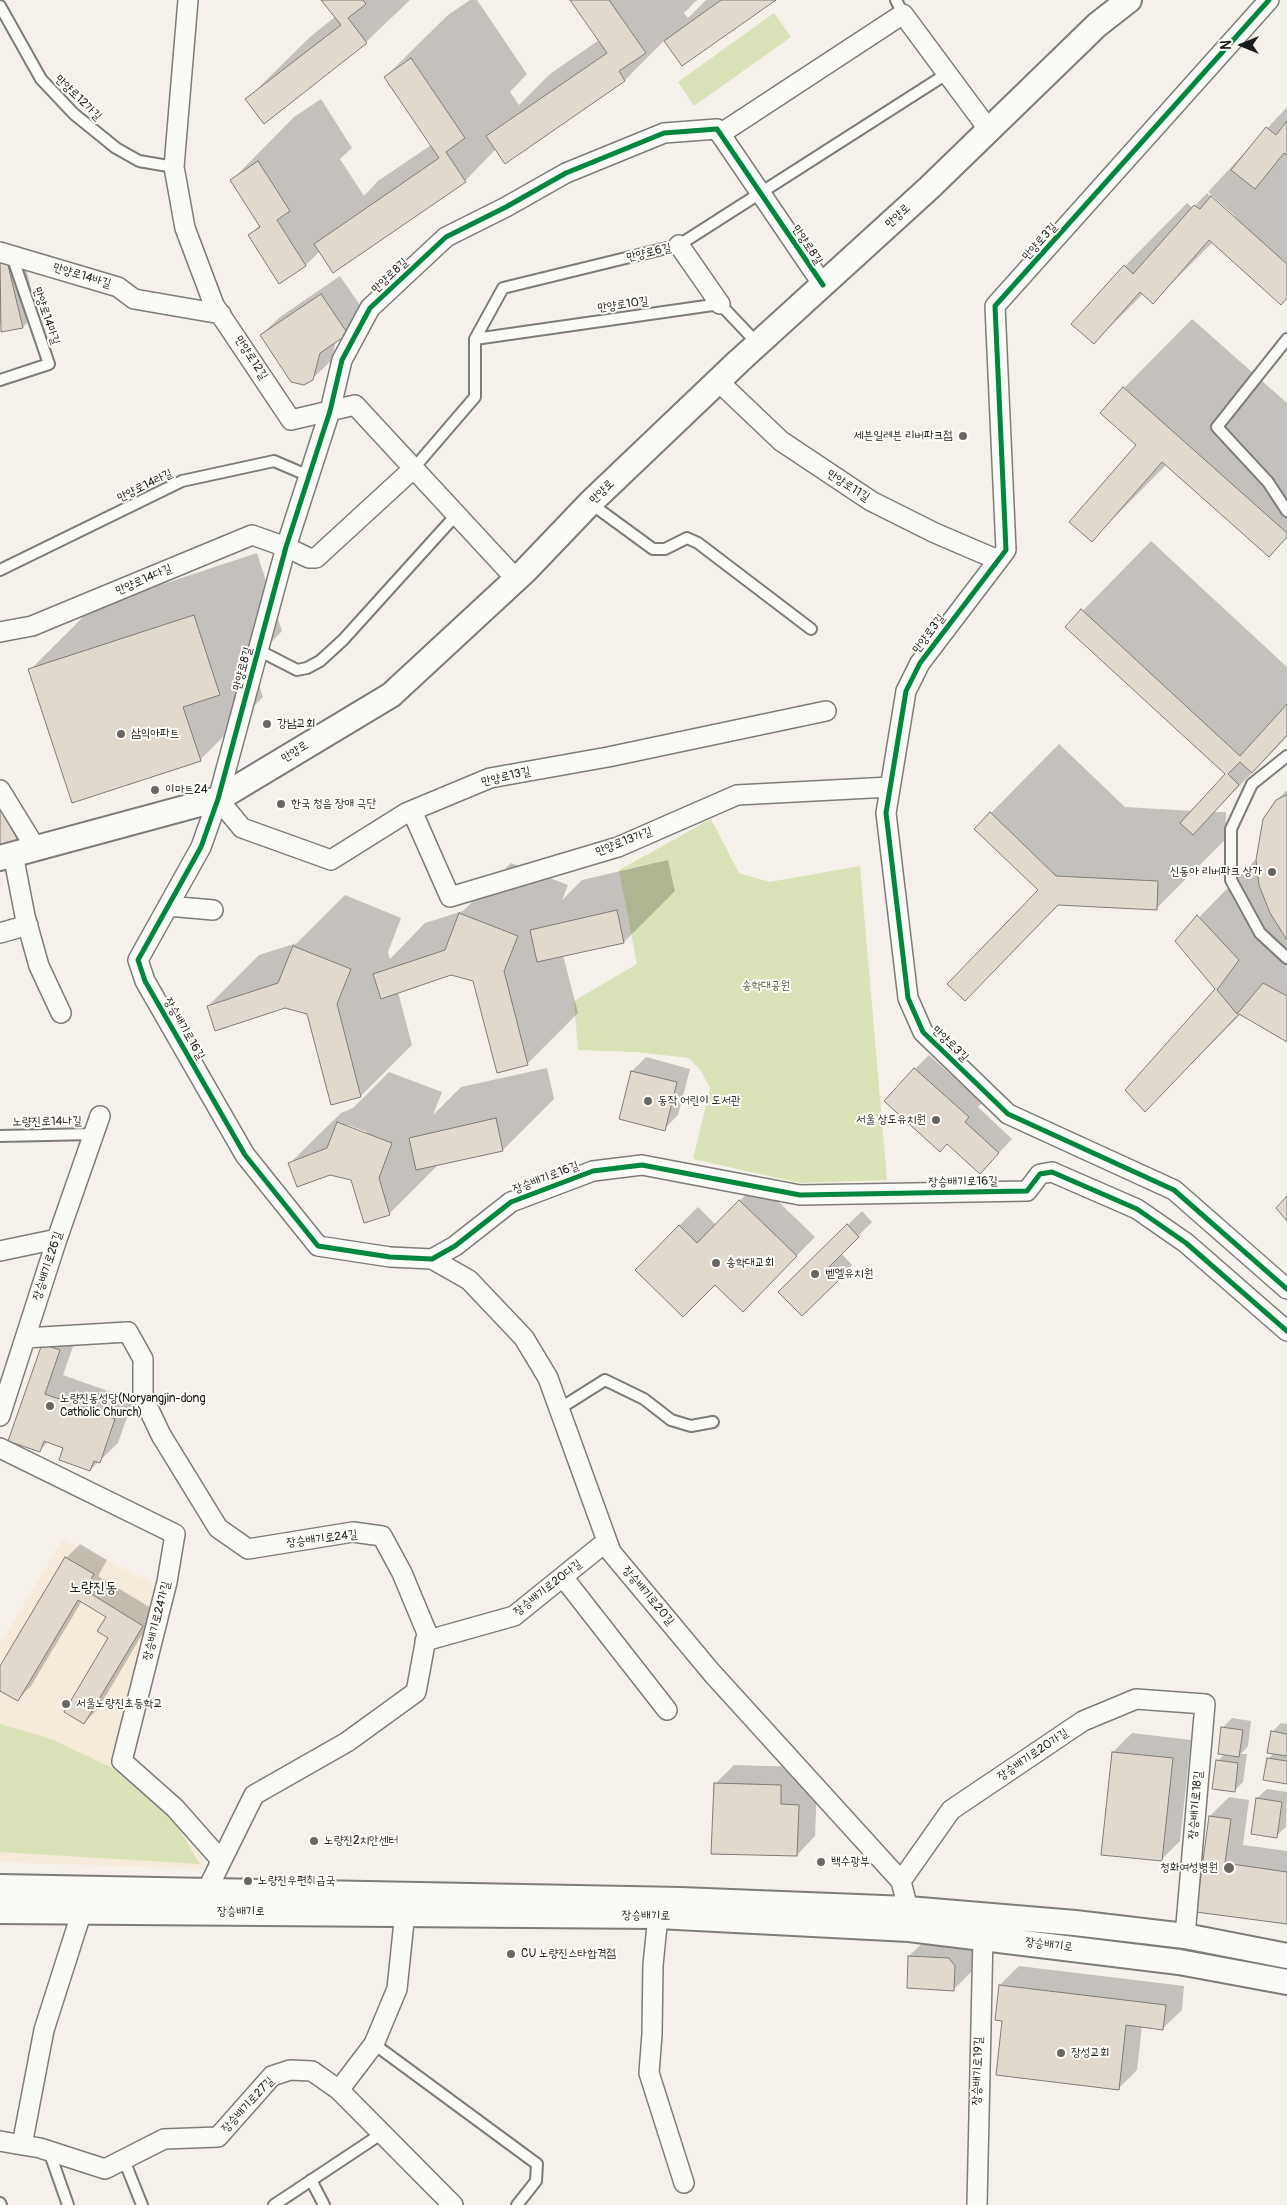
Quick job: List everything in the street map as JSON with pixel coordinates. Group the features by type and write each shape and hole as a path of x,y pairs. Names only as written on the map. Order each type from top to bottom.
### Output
{"street":[{"name":"만양로12길","path":"188,0 174,167 185,228 214,306 290,420 355,405 516,579"},
{"name":"만양로","path":"16,853 218,799 392,695 516,579 590,503 758,344 989,130 1097,25 1129,0"},
{"name":"만양로3길","path":"1269,0 995,306 1006,550 920,663 906,691 886,814 908,998 923,1032 1008,1114 1174,1190 1287,1289"},
{"path":"720,134 899,7 989,130"},
{"name":"만양로8길","path":"218,799 286,547 330,411 342,360 370,308 446,237 506,207 566,173 664,132 717,128 823,285"},
{"path":"679,245 720,304"},
{"name":"만양로14바길","path":"6,254 118,287 134,299 221,314"},
{"name":"만양로11길","path":"719,382 781,441 871,502 935,533 998,560"},
{"name":"만양로14다길","path":"0,632 32,626 252,535 286,547 308,558 316,558 414,468"},
{"name":"만양로13길","path":"218,799 242,828 331,860 412,810 490,778 608,757 826,711"},
{"name":"만양로13가길","path":"412,810 450,897 618,847 737,795 890,787"},
{"path":"0,790 16,853 28,925 39,966 61,1013"},
{"name":"장승배기로16길","path":"218,799 201,847 138,960 143,974 245,1156 318,1246 390,1257 432,1259 455,1246 511,1202 593,1170 642,1165 800,1195 1027,1191 1040,1174 1052,1172 1137,1209 1186,1243 1287,1331"},
{"path":"168,906 213,910"},
{"path":"0,933 28,925"},
{"name":"장승배기로26길","path":"0,1416 57,1239 100,1116"},
{"path":"0,1251 57,1239"},
{"name":"장승배기로20길","path":"432,1259 468,1280 524,1338 548,1378 611,1552 712,1673 901,1882 908,1909"},
{"name":"장승배기로24길","path":"25,1338 128,1332 143,1359 143,1397 161,1435 218,1528 248,1549 353,1532 382,1536 402,1573 427,1633 416,1692 347,1742 254,1795 207,1890"},
{"name":"장승배기로24가길","path":"0,1448 175,1534 167,1582 122,1761 175,1808 221,1860"},
{"name":"장승배기로20다길","path":"425,1641 514,1616 607,1542"},
{"path":"563,1577 667,1710"},
{"name":"장승배기로20가길","path":"901,1882 951,1810 1083,1721 1136,1699 1205,1704"},
{"name":"장승배기로18길","path":"1184,1936 1205,1704"},
{"name":"장승배기로","path":"0,1887 681,1900 908,1909 1076,1923 1184,1936 1287,1956"},
{"name":"장승배기로","path":"0,1911 404,1912 658,1916 909,1929 983,1936 1179,1962 1287,1982"},
{"path":"22,2144 44,2030 82,1911"},
{"path":"339,2090 374,2044 397,1989 404,1912"},
{"path":"658,1916 653,1965 652,2034 649,2073 684,2183"},
{"name":"장승배기로19길","path":"977,2205 976,2137 983,1936"},
{"name":"장승배기로27길","path":"0,2142 22,2144 105,2169 164,2139 218,2137 272,2076 290,2070 312,2071 339,2090 453,2205"}],"lane":[{"name":"만양로12가길","path":"0,6 41,79 74,114 116,148 139,161 174,167"},
{"name":"만양로6길","path":"414,468 475,397 475,339 503,288 679,245 948,73"},
{"name":"만양로14마길","path":"0,380 50,364 6,254"},
{"name":"만양로10길","path":"475,339 720,304"},
{"path":"720,304 758,344"},
{"path":"1287,338 1216,428 1268,482 1287,511"},
{"name":"만양로14라길","path":"0,570 182,481 274,461 308,476"},
{"path":"590,503 653,550 666,550 687,538 698,543 811,629"},
{"path":"258,650 297,670 307,668 320,661 343,640 456,515"},
{"path":"1287,756 1252,784 1231,829 1231,880 1260,933 1287,958"},
{"name":"노량진로14나길","path":"0,1136 94,1134"},
{"path":"559,1409 605,1380 644,1399 671,1420 691,1426 713,1422"},
{"path":"374,2044 537,2164 536,2181 516,2205"},
{"path":"274,2205 381,2134"},
{"path":"49,2151 68,2205"},
{"path":"124,2160 142,2205"},
{"path":"311,2180 324,2205"}],"shaded area":[{"name":"서울노량진초등학교","path":"63,1539 165,1589 114,1765 177,1822 200,1852 205,1869 0,1862 0,1644"}],"green space":[{"path":"774,13 791,37 694,106 678,82"},
{"name":"송학대공원","path":"711,819 739,873 769,882 860,866 887,1180 800,1183 693,1159 710,1088 701,1071 689,1058 634,1052 578,1050 574,1001 637,964 619,870"},
{"path":"0,1724 51,1739 113,1768 175,1823 200,1864 0,1852"}],"building":[{"path":"321,0 363,0 366,4 348,18 367,43 264,124 245,99 341,25"},
{"path":"570,0 609,0 646,53 619,71 625,81 505,164 486,136 607,53"},
{"path":"721,0 776,0 682,66 664,41"},
{"path":"411,58 465,138 446,152 466,182 333,273 314,244 439,158 384,77"},
{"path":"1287,121 1287,155 1284,153 1255,189 1231,170 1266,127 1276,135"},
{"path":"258,161 290,211 277,220 306,266 279,284 248,235 260,227 230,180"},
{"path":"1211,196 1287,264 1287,298 1281,305 1209,240 1153,304 1140,292 1094,344 1071,324 1124,265 1133,274 1194,205 1200,209"},
{"path":"0,259 7,261 23,328 1,332"},
{"path":"321,294 348,334 320,353 313,380 304,385 291,382 260,335"},
{"path":"1123,387 1287,533 1287,537 1269,557 1162,462 1092,542 1069,522 1136,445 1100,413"},
{"path":"1081,609 1240,756 1287,704 1287,735 1252,773 1240,762 1228,774 1239,785 1193,835 1180,823 1225,774 1065,627"},
{"name":"삼익아파트","path":"194,615 220,695 183,707 201,761 72,803 28,669"},
{"name":"신동아 리버파크 상가","path":"1286,795 1287,940 1270,913 1259,885 1256,860 1263,819 1276,800"},
{"path":"0,809 19,842 0,849"},
{"path":"990,812 1056,876 1158,881 1157,910 1058,905 965,1001 947,984 1038,890 974,829"},
{"path":"617,910 624,943 537,962 530,930"},
{"path":"459,913 518,936 504,971 528,1065 497,1073 473,981 451,975 381,999 373,974 445,950"},
{"path":"1197,915 1239,960 1217,990 1237,1014 1263,983 1287,996 1287,1042 1239,1014 1145,1112 1125,1090 1215,989 1175,941"},
{"path":"293,946 351,969 337,1004 361,1097 331,1105 307,1014 285,1008 215,1031 207,1006 278,983"},
{"name":"서울 상도유치원","path":"914,1068 969,1117 965,1122 999,1153 980,1174 947,1144 940,1152 884,1101"},
{"name":"동작 어린이 도서관","path":"631,1071 677,1082 665,1131 619,1119"},
{"path":"496,1118 503,1151 416,1170 409,1138"},
{"path":"337,1122 392,1143 379,1178 390,1215 364,1223 351,1180 330,1175 297,1187 288,1163 327,1148"},
{"path":"1287,1196 1287,1221 1276,1208"},
{"name":"송학대교회","path":"739,1200 797,1256 743,1312 715,1285 683,1317 635,1270 679,1225 697,1243"},
{"name":"벧엘유치원","path":"847,1224 859,1237 828,1268 839,1280 802,1316 778,1292"},
{"name":"노량진동성당(Noryangjin-dong Catholic Church)","path":"42,1344 60,1350 45,1394 115,1419 100,1463 94,1461 90,1471 59,1460 63,1448 44,1441 40,1452 8,1441"},
{"path":"65,1557 94,1574 85,1590 143,1626 84,1724 64,1712 108,1638 97,1631 106,1617 78,1600 18,1701 0,1691 0,1666"},
{"path":"1221,1727 1243,1730 1239,1757 1218,1754"},
{"path":"1271,1731 1287,1734 1287,1756 1267,1753"},
{"path":"1112,1752 1173,1758 1162,1861 1101,1855"},
{"path":"1267,1758 1287,1761 1287,1784 1263,1780"},
{"path":"1216,1760 1238,1763 1235,1792 1212,1789"},
{"path":"714,1783 781,1785 781,1804 799,1805 797,1856 711,1854"},
{"path":"1256,1798 1282,1802 1277,1838 1251,1834"},
{"name":"청화여성병원","path":"1209,1816 1231,1819 1225,1863 1287,1872 1287,1924 1196,1912"},
{"path":"908,1956 949,1958 955,1966 954,1991 907,1988"},
{"name":"장성교회","path":"999,1985 1166,2005 1163,2030 1126,2025 1119,2090 996,2075 1002,2021 995,2020"}],"cycle path":[{"path":"1269,0 995,306 1006,550 920,663 906,691 886,813 908,998 923,1032 1008,1114 1174,1190 1287,1289"},
{"path":"823,285 717,129 664,133 566,173 506,207 446,237 370,308 342,360 330,411 286,547 218,799 201,847 138,960 145,981 245,1155 318,1246 390,1257 432,1259 455,1246 511,1202 593,1171 642,1165 800,1195 1027,1191 1040,1174 1052,1172 1137,1209 1186,1243 1287,1331"}],"place":[{"name":"세븐일레븐 리버파크점","path":"963,436"},
{"name":"강남교회","path":"267,724"},
{"name":"삼익아파트","path":"121,734"},
{"name":"이마트24","path":"155,790"},
{"name":"한국 청음 장애 극단","path":"281,804"},
{"name":"신동아 리버파크 상가","path":"1272,872"},
{"name":"동작 어린이 도서관","path":"648,1101"},
{"name":"서울 상도유치원","path":"936,1120"},
{"name":"송학대교회","path":"716,1263"},
{"name":"벧엘유치원","path":"815,1274"},
{"name":"노량진동성당(Noryangjin-dong Catholic Church)","path":"50,1406"},
{"name":"서울노량진초등학교","path":"66,1704"},
{"name":"노량진2치안센터","path":"314,1841"},
{"name":"백수광부","path":"821,1862"},
{"name":"청화여성병원","path":"1229,1868"},
{"name":"노량진우편취급국","path":"248,1881"},
{"name":"CU 노량진스타합격점","path":"511,1954"},
{"name":"장성교회","path":"1061,2053"}],"district":[{"name":"노량진동","path":"93,1588"}]}
